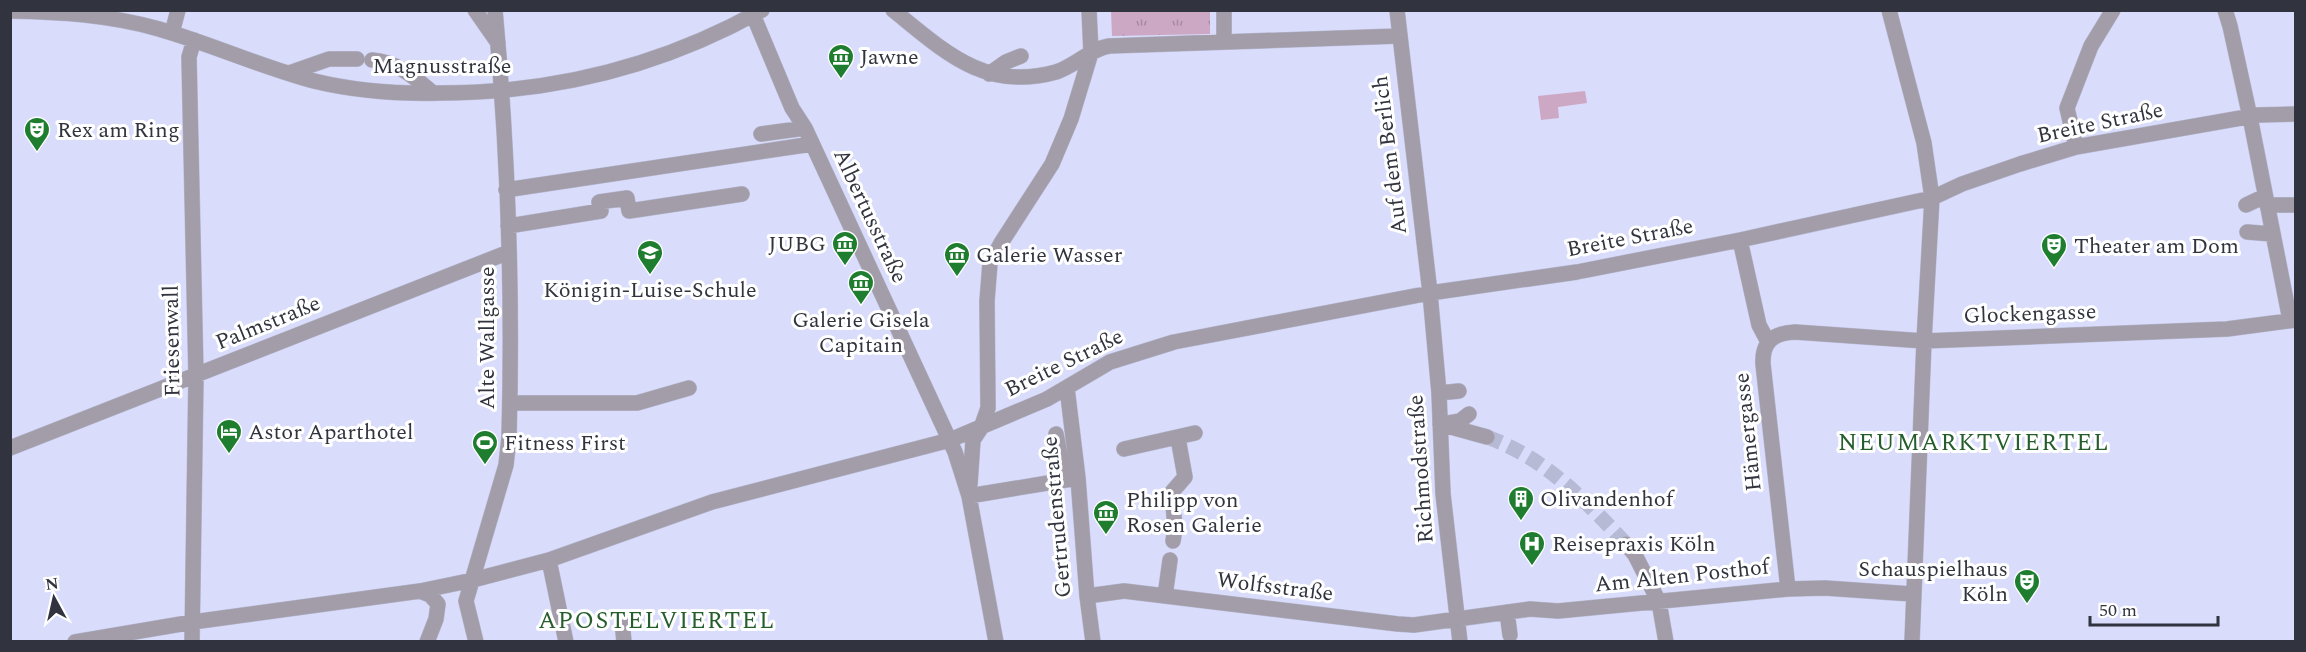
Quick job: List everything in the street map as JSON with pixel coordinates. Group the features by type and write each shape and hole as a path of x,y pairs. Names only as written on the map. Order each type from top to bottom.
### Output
{"street":[{"path":"172,33 178,10"},
{"path":"475,10 498,43"},
{"name":"Alte Wallgasse","path":"466,601 506,465 510,403 509,252 502,91 495,10"},
{"path":"892,10 958,61 989,74 1016,77 1057,72 1098,48 1109,46 1399,36"},
{"path":"996,642 969,496 973,440 981,428 988,408 987,301 990,263 1056,157 1071,119 1091,53 1089,10"},
{"path":"1224,10 1224,42"},
{"name":"Auf dem Berlich","path":"1397,10 1430,293"},
{"path":"2076,147 2067,108 2091,46 2113,10"},
{"path":"2225,10 2250,117 2272,234 2293,320"},
{"name":"Magnusstraße","path":"10,11 82,14 132,22 194,40 315,81 372,91 433,93 502,91 575,81 648,61 687,47 755,12"},
{"name":"Albertusstraße","path":"755,12 792,108 815,149 950,440 969,496"},
{"path":"1894,12 1924,143 1932,198 1911,642"},
{"name":"Friesenwall","path":"192,642 196,376 189,57 194,40"},
{"path":"989,74 1006,62 1021,56"},
{"path":"289,73 330,59 364,59 393,64 433,93"},
{"name":"Breite Straße","path":"75,642 193,622 420,591 549,560 712,502 950,440 1047,399 1110,362 1174,342 1430,293 1577,272 1740,240 1932,198 1962,184 2076,147 2250,117 2295,114"},
{"path":"761,134 805,128"},
{"path":"506,190 815,149"},
{"path":"508,226 601,211 599,202 627,198 629,211 742,194"},
{"path":"2246,205 2266,200 2295,205"},
{"path":"2247,232 2272,234"},
{"name":"Hämergasse","path":"1740,240 1759,325 1768,342 1763,355 1763,364 1788,589"},
{"name":"Palmstraße","path":"10,448 509,252"},
{"name":"Richmodstraße","path":"1430,293 1439,393 1443,494 1460,642"},
{"name":"Glockengasse","path":"1768,342 1775,335 1795,332 1924,341 2227,329 2293,320"},
{"path":"510,403 637,404 689,388"},
{"name":"Gertrudenstraße","path":"1067,388 1071,479 1093,642"},
{"path":"1439,393 1459,391"},
{"path":"1440,424 1460,421 1469,414"},
{"path":"1440,424 1487,437"},
{"path":"1124,449 1195,433"},
{"path":"969,496 1071,479 1056,434"},
{"path":"1173,541 1175,528 1172,492 1185,477 1178,438"},
{"path":"1626,543 1635,555 1659,602 1666,642"},
{"path":"549,560 566,642"},
{"path":"1165,596 1170,560"},
{"name":"Am Alten Posthof","path":"1458,619 1530,609 1558,611 1788,589 1825,588 1912,594"},
{"path":"420,591 434,598 438,604 436,619 427,642"},
{"name":"Wolfsstraße","path":"1087,596 1124,591 1332,611 1414,625 1458,619"},
{"path":"438,604 466,601 476,642"},
{"path":"1507,612 1510,635"},
{"path":"622,621 624,642"}],"green space":[{"path":"1111,11 1210,11 1210,34 1112,36"},
{"path":"1585,91 1587,103 1558,107 1559,118 1541,120 1538,96"}],"tunnel":[{"path":"1487,437 1508,446 1546,468 1579,496 1626,544"}],"place":[{"name":"Jawne","path":"841,80"},
{"name":"Rex am Ring","path":"37,153"},
{"name":"JUBG","path":"845,267"},
{"name":"Theater am Dom","path":"2054,269"},
{"name":"Königin-Luise-Schule","path":"650,276"},
{"name":"Galerie Wasser","path":"957,278"},
{"name":"Galerie Gisela Capitain","path":"861,306"},
{"name":"Astor Aparthotel","path":"229,455"},
{"name":"Fitness First","path":"485,466"},
{"name":"Olivandenhof","path":"1521,522"},
{"name":"Philipp von Rosen Galerie","path":"1106,536"},
{"name":"Reisepraxis Köln","path":"1532,567"},
{"name":"Schauspielhaus Köln","path":"2027,605"}],"district":[{"name":"NEUMARKTVIERTEL","path":"1974,443"},
{"name":"APOSTELVIERTEL","path":"657,621"}]}
